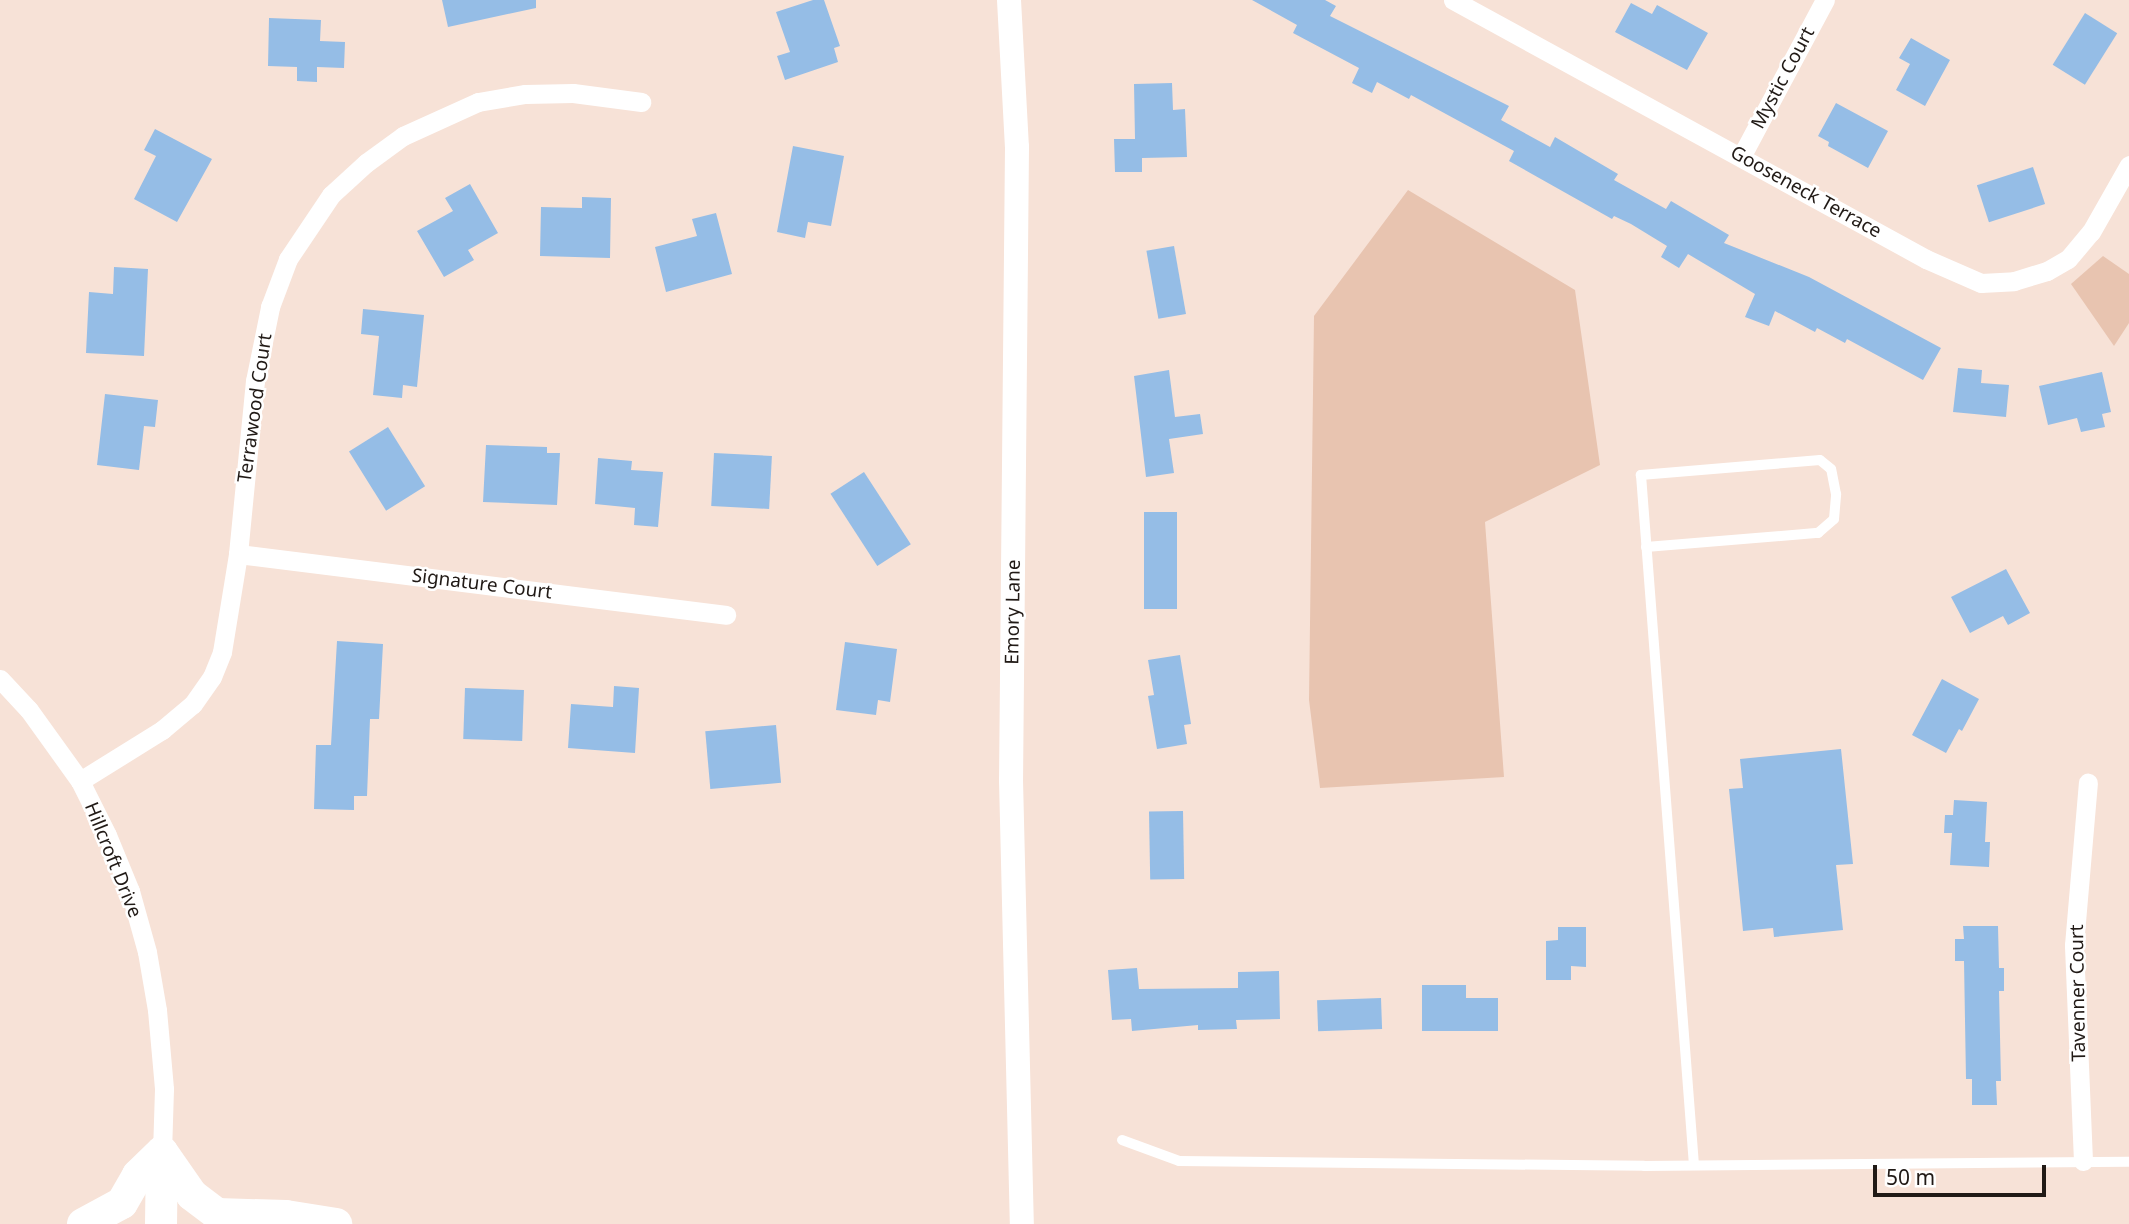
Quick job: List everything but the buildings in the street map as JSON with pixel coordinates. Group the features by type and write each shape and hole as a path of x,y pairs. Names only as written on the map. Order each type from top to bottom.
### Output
{"main road":[{"path":"83,1224 122,1203 138,1175 162,1152"},
{"path":"161,1224 162,1152"},
{"path":"162,1152 192,1195 216,1214 286,1216 336,1224"}],"street":[{"name":"Emory Lane","path":"1009,0 1017,147 1011,780 1021,1224"},
{"name":"Gooseneck Terrace","path":"1453,0 1926,259 1981,283 2014,281 2047,271 2068,259 2091,232 2129,165"},
{"name":"Mystic Court","path":"1741,157 1825,0"},
{"name":"Terrawood Court","path":"80,780 162,730 193,704 212,677 222,652 238,554 255,381 270,307 288,259 331,195 366,163 403,136 478,102 524,94 573,93 641,102"},
{"name":"Signature Court","path":"238,554 726,615"},
{"name":"Hillcroft Drive","path":"0,679 29,710 80,780 130,891 147,952 157,1010 164,1089 162,1152"},
{"name":"Tavenner Court","path":"2083,1161 2074,945 2088,783"}],"lane":[{"path":"1646,547 1818,533 1834,519 1836,494 1831,469 1820,460 1641,475 1646,547 1694,1165"},
{"path":"1122,1140 1179,1161 1694,1165 2129,1162"}],"shaded area":[{"path":"1408,190 1575,290 1600,465 1485,522 1504,777 1320,788 1309,700 1314,316"},
{"path":"2103,256 2129,274 2129,323 2114,346 2071,284"}]}
